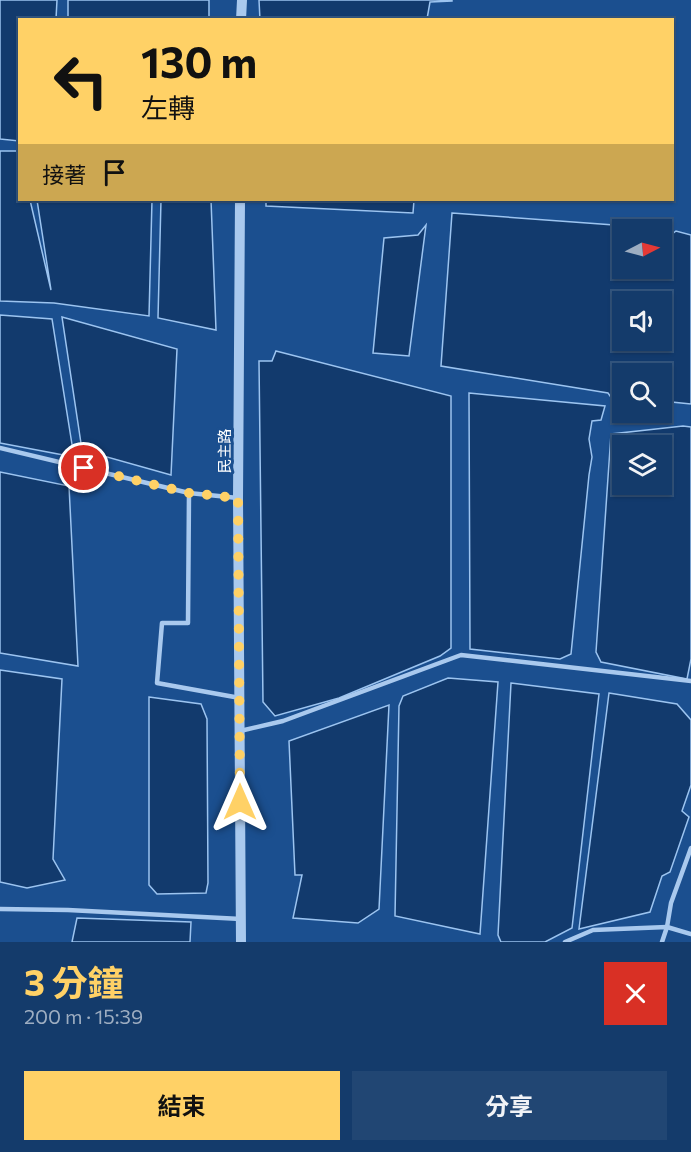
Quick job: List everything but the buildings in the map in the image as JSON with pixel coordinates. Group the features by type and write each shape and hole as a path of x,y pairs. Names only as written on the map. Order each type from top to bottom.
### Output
{"street":[{"path":"242,0 242,18"},
{"name":"民主路","path":"240,201 238,498 241,942"}],"lane":[{"path":"0,448 189,493 238,498"},
{"path":"189,493 188,623 162,623 157,684 240,698"},
{"path":"240,731 283,721 461,655 691,681"},
{"path":"662,942 671,903 691,848"},
{"path":"0,909 69,910 241,919"},
{"path":"565,942 593,930 667,927 691,934"}],"water":[{"path":"0,0 57,0 56,18 18,18 18,141 0,139"},
{"path":"68,0 209,0 209,18 68,18"},
{"path":"259,0 452,0 430,2 427,18 260,18"},
{"path":"0,151 18,151 18,201 30,201 51,290 37,201 152,201 149,316 54,303 0,301"},
{"path":"161,201 211,201 216,330 158,318"},
{"path":"266,201 414,201 413,213 266,206"},
{"path":"452,213 612,225 612,279 672,279 672,234 676,231 691,235 691,404 672,402 672,363 612,363 612,399 608,393 441,366"},
{"path":"426,225 409,356 373,353 384,238 418,235"},
{"path":"0,315 52,319 74,457 0,443"},
{"path":"62,317 177,349 171,475 82,450"},
{"path":"276,351 451,396 451,648 440,656 339,698 275,716 263,702 259,361 272,361"},
{"path":"469,393 605,406 601,420 592,421 589,439 592,457 571,654 560,659 470,649"},
{"path":"691,427 691,659 687,679 601,662 596,652 611,434"},
{"path":"0,472 69,486 78,666 0,653"},
{"path":"0,670 62,679 53,859 65,880 27,888 0,882"},
{"path":"448,678 498,682 480,934 395,916 399,706 403,696"},
{"path":"511,683 599,694 572,928 545,942 501,942 498,935"},
{"path":"609,693 677,704 691,720 691,785 682,811 689,817 670,872 662,876 650,912 579,929"},
{"path":"149,697 201,704 207,719 208,883 206,893 157,894 149,885"},
{"path":"389,705 379,909 358,923 293,918 302,875 295,875 289,741"},
{"path":"77,918 191,922 190,942 72,942"}],"route":[{"path":"84,468 189,493 238,498 240,802"}]}
